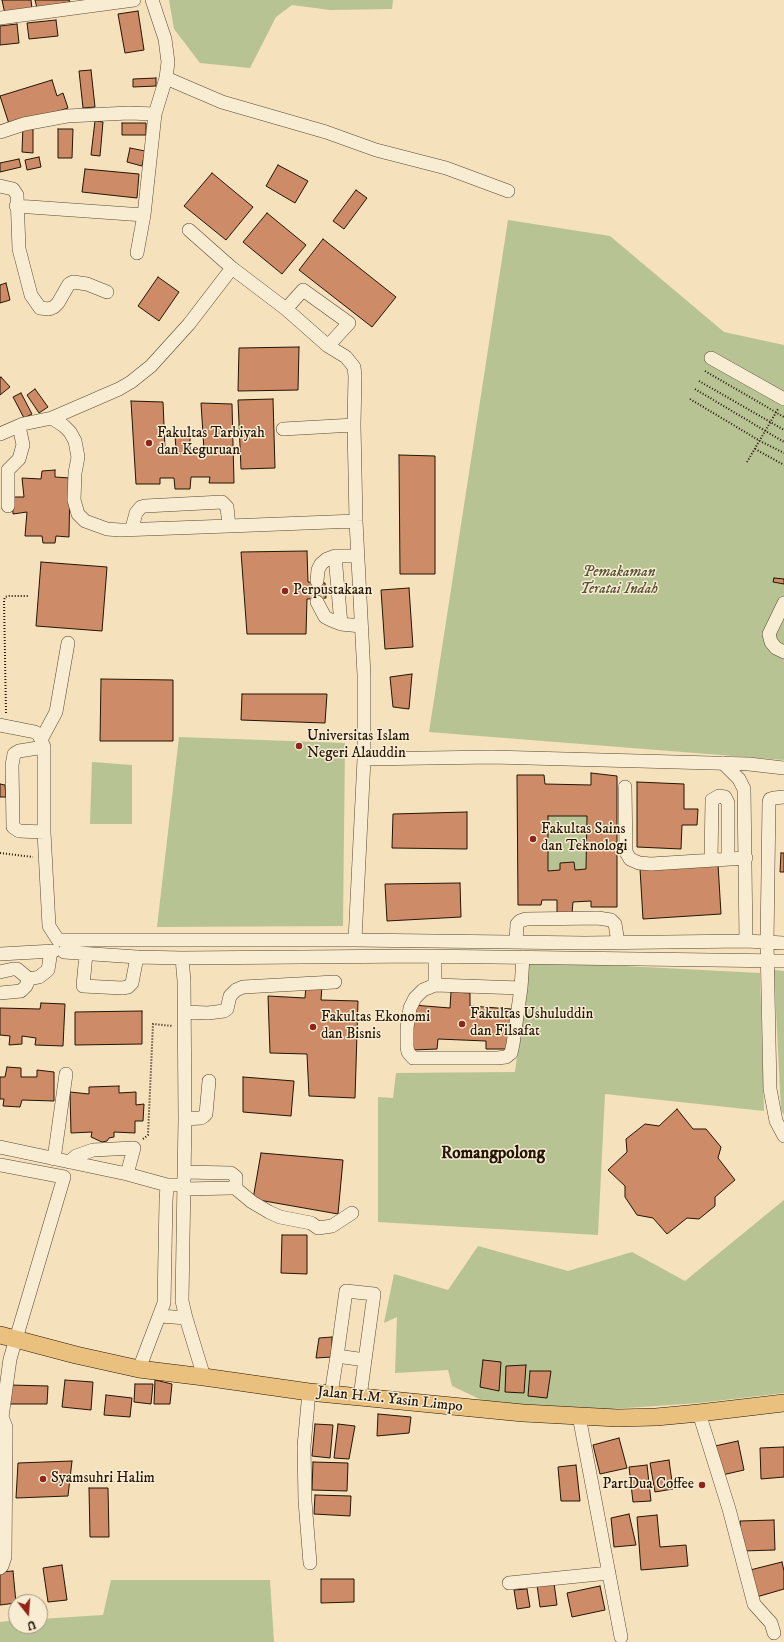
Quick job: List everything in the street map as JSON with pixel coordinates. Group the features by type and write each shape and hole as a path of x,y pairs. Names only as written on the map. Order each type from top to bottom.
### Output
{"main road":[{"name":"Jalan H.M. Yasin Limpo","path":"8,1337 76,1355 139,1369 309,1392 523,1413 617,1418 699,1413 784,1403"}],"street":[{"path":"0,18 134,0"},
{"path":"137,253 144,215 155,114 166,78 168,62 165,39 152,0"},
{"path":"166,78 222,102 326,132 376,150 446,168 508,191"},
{"path":"0,132 24,124 67,116 129,113 155,114"},
{"path":"0,186 12,189 16,195 19,249 31,295 40,308 49,309 58,304 69,284 74,282 87,284 107,292"},
{"path":"16,206 144,215"},
{"path":"189,230 232,268 286,309 328,346 346,357 354,367 357,556 364,675 364,759 355,940"},
{"path":"0,428 52,418 132,382 151,366 189,324 232,268"},
{"path":"286,309 303,290 349,323 328,346"},
{"path":"711,358 784,399"},
{"path":"52,418 64,426 70,432 75,441 78,457 75,473 74,500 81,518 94,525 107,528 132,528 356,521"},
{"path":"0,434 17,424"},
{"path":"8,506 8,470 19,459 23,446 17,424"},
{"path":"283,429 354,425"},
{"path":"132,528 138,509 145,506 222,502 227,507 229,526"},
{"path":"317,582 318,570 321,564 327,559 335,556 357,556"},
{"path":"335,556 340,624"},
{"path":"317,602 325,617 340,624 361,626"},
{"path":"784,603 769,634 771,642 776,648 784,652"},
{"path":"0,972 17,969 29,978 39,977 48,970 58,947 49,926 44,832 43,743 56,712 68,643"},
{"path":"3,726 35,732 43,743"},
{"path":"43,743 14,754 12,772 13,827 19,831 44,832"},
{"path":"364,759 492,757 723,763 784,768"},
{"path":"723,763 739,778 744,789 746,941"},
{"path":"625,787 626,852 630,859 639,863 651,864 746,858"},
{"path":"711,860 712,800 719,796 725,797 728,803 728,859"},
{"path":"784,797 774,798 769,802 767,943 770,1089 776,1121 784,1136"},
{"path":"516,942 517,924 526,919 598,918 611,920 614,924 618,942"},
{"path":"0,954 58,947 355,940 584,943 746,941 784,943"},
{"path":"58,947 86,954 182,958 435,956 767,962 784,961"},
{"path":"86,954 83,986 114,988 128,987 132,982 137,957"},
{"path":"435,956 435,985"},
{"path":"521,988 435,985 423,990 410,1008 407,1028 408,1052 413,1058 496,1058 506,1057 511,1053 521,988 523,957"},
{"path":"182,958 184,980 185,1119 190,1172 187,1188 182,1301 204,1377"},
{"path":"0,993 21,991 26,986 29,978"},
{"path":"184,1012 224,1011 228,1009 230,996 236,990 243,987 335,982"},
{"path":"54,1159 66,1074"},
{"path":"185,1119 200,1118 206,1114 209,1081"},
{"path":"0,1147 127,1174 167,1185 187,1188 234,1187 252,1202 269,1212 280,1217 311,1223 318,1228 332,1226 352,1213"},
{"path":"69,1162 76,1156 93,1150 134,1148 127,1174"},
{"path":"0,1165 64,1177 8,1337 10,1359 1,1416 6,1427 3,1498 5,1557 0,1568"},
{"path":"190,1172 231,1173 236,1177 236,1185 234,1187"},
{"path":"139,1369 164,1303 167,1185"},
{"path":"331,1394 346,1291 360,1292 374,1294 360,1397"},
{"path":"160,1316 186,1318"},
{"path":"337,1356 365,1360"},
{"path":"309,1392 304,1446 305,1501 310,1563"},
{"path":"699,1413 728,1509 754,1604 771,1623 774,1633"},
{"path":"579,1416 621,1637"},
{"path":"509,1583 609,1573"}],"path":[{"path":"705,371 784,418"},
{"path":"699,381 784,430"},
{"path":"695,389 784,442"},
{"path":"690,399 760,441 784,453"},
{"path":"747,462 784,399"},
{"path":"755,449 784,465"},
{"path":"3,726 4,600 5,597 9,596 28,596"},
{"path":"0,853 45,858"},
{"path":"134,1148 148,1135 153,1024 184,1026"}],"green space":[{"path":"169,0 393,0 392,9 330,10 292,5 276,17 250,68 200,63 174,29"},
{"name":"Pemakaman Teratai Indah","path":"508,220 610,236 724,332 784,345 784,760 429,732"},
{"path":"179,737 345,743 343,926 157,927"},
{"path":"92,762 132,765 132,824 90,824"},
{"path":"548,816 587,816 586,869 575,870 574,862 560,863 560,870 548,871"},
{"path":"529,961 760,973 764,1111 605,1094 598,1235 378,1222 378,1097 393,1098 396,1073 515,1072"},
{"path":"774,970 784,971 784,1115 781,1110"},
{"path":"784,1200 784,1393 699,1403 597,1410 486,1402 452,1386 448,1370 395,1373 397,1317 384,1323 394,1274 448,1290 478,1246 568,1271 632,1252 685,1281"},
{"path":"111,1580 270,1580 274,1642 0,1642 0,1622 8,1621 8,1634 48,1634 48,1618 103,1615"}],"building":[{"path":"2,0 31,0 32,9 5,14"},
{"path":"35,0 69,0 70,2 37,8"},
{"path":"138,11 144,50 125,53 118,14"},
{"path":"56,20 58,36 29,39 27,23"},
{"path":"17,24 19,43 0,45 0,26"},
{"path":"91,70 95,107 83,108 79,71"},
{"path":"156,78 156,86 133,87 133,79"},
{"path":"52,80 57,96 63,93 68,108 10,127 0,96"},
{"path":"95,121 103,122 100,156 91,155"},
{"path":"122,123 146,123 146,135 122,135"},
{"path":"23,126 33,127 33,153 22,152"},
{"path":"58,129 73,129 72,158 58,158"},
{"path":"130,148 145,151 142,166 127,162"},
{"path":"39,157 41,167 27,170 25,160"},
{"path":"19,159 21,167 0,172 0,163"},
{"path":"278,165 308,181 295,203 266,186"},
{"path":"85,169 139,174 137,198 82,192"},
{"path":"212,173 253,207 226,240 184,206"},
{"path":"356,190 367,198 344,229 333,221"},
{"path":"267,213 306,245 282,274 243,242"},
{"path":"323,239 396,297 372,327 299,270"},
{"path":"158,277 179,292 159,321 138,306"},
{"path":"6,283 10,300 0,303 0,285"},
{"path":"299,347 298,390 238,391 239,348"},
{"path":"1,377 10,387 0,395 0,378"},
{"path":"35,389 48,407 39,413 27,395"},
{"path":"21,393 32,414 24,418 13,397"},
{"path":"273,399 275,468 241,469 238,400"},
{"name":"Fakultas Tarbiyah dan Keguruan","path":"131,401 163,402 165,449 176,449 175,436 190,436 190,450 204,450 201,403 232,404 234,483 209,483 210,477 191,477 190,489 175,489 174,478 160,478 160,484 136,484"},
{"path":"399,455 435,456 435,574 400,574"},
{"path":"55,470 55,477 70,478 69,537 56,536 55,543 43,543 42,536 25,536 27,512 13,514 12,497 24,497 22,478 41,479 42,471"},
{"name":"Perpustakaan","path":"307,551 308,582 325,583 326,598 307,599 306,634 247,634 241,552"},
{"path":"41,562 107,567 102,631 36,626"},
{"path":"774,578 784,579 784,584 773,582"},
{"path":"409,588 413,647 385,649 381,590"},
{"path":"412,674 409,709 393,707 390,677"},
{"path":"101,679 173,680 173,741 100,741"},
{"path":"242,694 327,694 325,723 241,720"},
{"name":"Fakultas Sains dan Teknologi","path":"591,773 617,776 617,907 591,907 591,901 573,902 572,913 557,913 557,900 542,900 541,905 518,905 517,775 544,775 545,784 591,785","holes":["548,816 587,816 586,869 575,870 574,862 560,863 560,870 548,871"]},
{"path":"637,782 684,784 684,809 698,809 697,825 682,825 681,849 637,847"},
{"path":"0,784 5,785 6,797 0,797"},
{"path":"467,812 467,849 392,848 393,814"},
{"path":"781,853 784,853 784,872 780,872"},
{"path":"718,864 721,914 643,919 640,869"},
{"path":"460,883 461,917 387,921 385,884"},
{"name":"Fakultas Ekonomi dan Bisnis","path":"306,985 322,985 321,1000 358,1001 355,1098 309,1096 307,1054 270,1053 268,996 305,998"},
{"name":"Fakultas Ushuluddin dan Filsafat","path":"451,992 470,993 470,1006 511,1009 510,1049 486,1049 486,1041 438,1039 437,1049 412,1050 413,1005 450,1008"},
{"path":"41,1003 65,1004 63,1046 35,1045 36,1038 22,1036 22,1044 9,1045 10,1036 0,1035 0,1008 40,1009"},
{"path":"142,1011 142,1044 75,1045 75,1012"},
{"path":"7,1067 21,1068 21,1077 37,1077 37,1070 54,1072 54,1101 22,1100 20,1107 3,1106 4,1099 0,1099 0,1077 5,1077"},
{"path":"243,1077 294,1081 291,1116 243,1112"},
{"path":"119,1086 119,1093 136,1092 136,1105 144,1104 143,1121 135,1121 135,1133 114,1132 114,1137 102,1142 91,1137 92,1132 71,1133 70,1092 89,1094 89,1087"},
{"path":"677,1109 693,1129 706,1129 721,1147 718,1158 735,1180 715,1197 715,1206 699,1219 687,1218 667,1234 653,1218 637,1215 625,1197 625,1186 608,1170 627,1152 626,1139 645,1124 659,1126"},
{"path":"261,1153 343,1160 338,1214 253,1199"},
{"path":"282,1235 307,1235 307,1274 281,1273"},
{"path":"332,1337 332,1357 316,1358 319,1338"},
{"path":"483,1360 501,1362 499,1391 480,1387"},
{"path":"526,1365 524,1393 505,1392 506,1366"},
{"path":"530,1371 551,1371 547,1398 528,1396"},
{"path":"65,1380 93,1382 91,1410 62,1407"},
{"path":"155,1380 172,1384 170,1404 154,1404"},
{"path":"135,1384 153,1384 151,1404 134,1402"},
{"path":"10,1385 48,1386 47,1404 10,1404"},
{"path":"106,1395 132,1398 130,1417 104,1415"},
{"path":"378,1414 411,1417 409,1433 377,1436"},
{"path":"315,1424 333,1425 330,1458 312,1456"},
{"path":"338,1424 355,1426 349,1459 334,1458"},
{"path":"619,1438 627,1468 600,1474 593,1445"},
{"path":"738,1441 744,1470 722,1475 715,1446"},
{"path":"784,1447 784,1477 761,1479 760,1448"},
{"path":"669,1460 673,1489 655,1492 650,1463"},
{"name":"Syamsuhri Halim","path":"72,1461 68,1496 16,1498 18,1463"},
{"path":"313,1462 348,1463 347,1491 312,1490"},
{"path":"576,1465 580,1501 561,1501 558,1467"},
{"path":"647,1465 651,1501 633,1502 629,1467"},
{"path":"89,1488 108,1488 109,1537 90,1537"},
{"path":"315,1495 351,1496 350,1516 314,1514"},
{"path":"629,1514 636,1545 614,1547 611,1518"},
{"path":"657,1515 660,1547 686,1545 688,1566 641,1570 637,1517"},
{"path":"774,1520 775,1550 742,1551 740,1521"},
{"path":"782,1562 784,1571 784,1589 753,1598 746,1571"},
{"path":"62,1565 67,1600 48,1602 43,1568"},
{"path":"13,1571 15,1594 8,1594 8,1604 0,1605 0,1572"},
{"path":"321,1579 354,1579 354,1602 321,1603"},
{"path":"554,1583 557,1605 540,1607 537,1585"},
{"path":"600,1586 605,1610 572,1617 567,1593"},
{"path":"527,1589 530,1607 517,1609 514,1590"}],"tunnel":[{"path":"317,581 317,602"}],"place":[{"name":"Fakultas Tarbiyah dan Keguruan","path":"149,443"},
{"name":"Perpustakaan","path":"285,591"},
{"name":"Universitas Islam Negeri Alauddin","path":"299,746"},
{"name":"Fakultas Sains dan Teknologi","path":"533,839"},
{"name":"Fakultas Ushuluddin dan Filsafat","path":"462,1024"},
{"name":"Fakultas Ekonomi dan Bisnis","path":"313,1027"},
{"name":"Syamsuhri Halim","path":"43,1479"},
{"name":"PartDua Coffee","path":"702,1485"}],"district":[{"name":"Romangpolong","path":"493,1154"}]}
